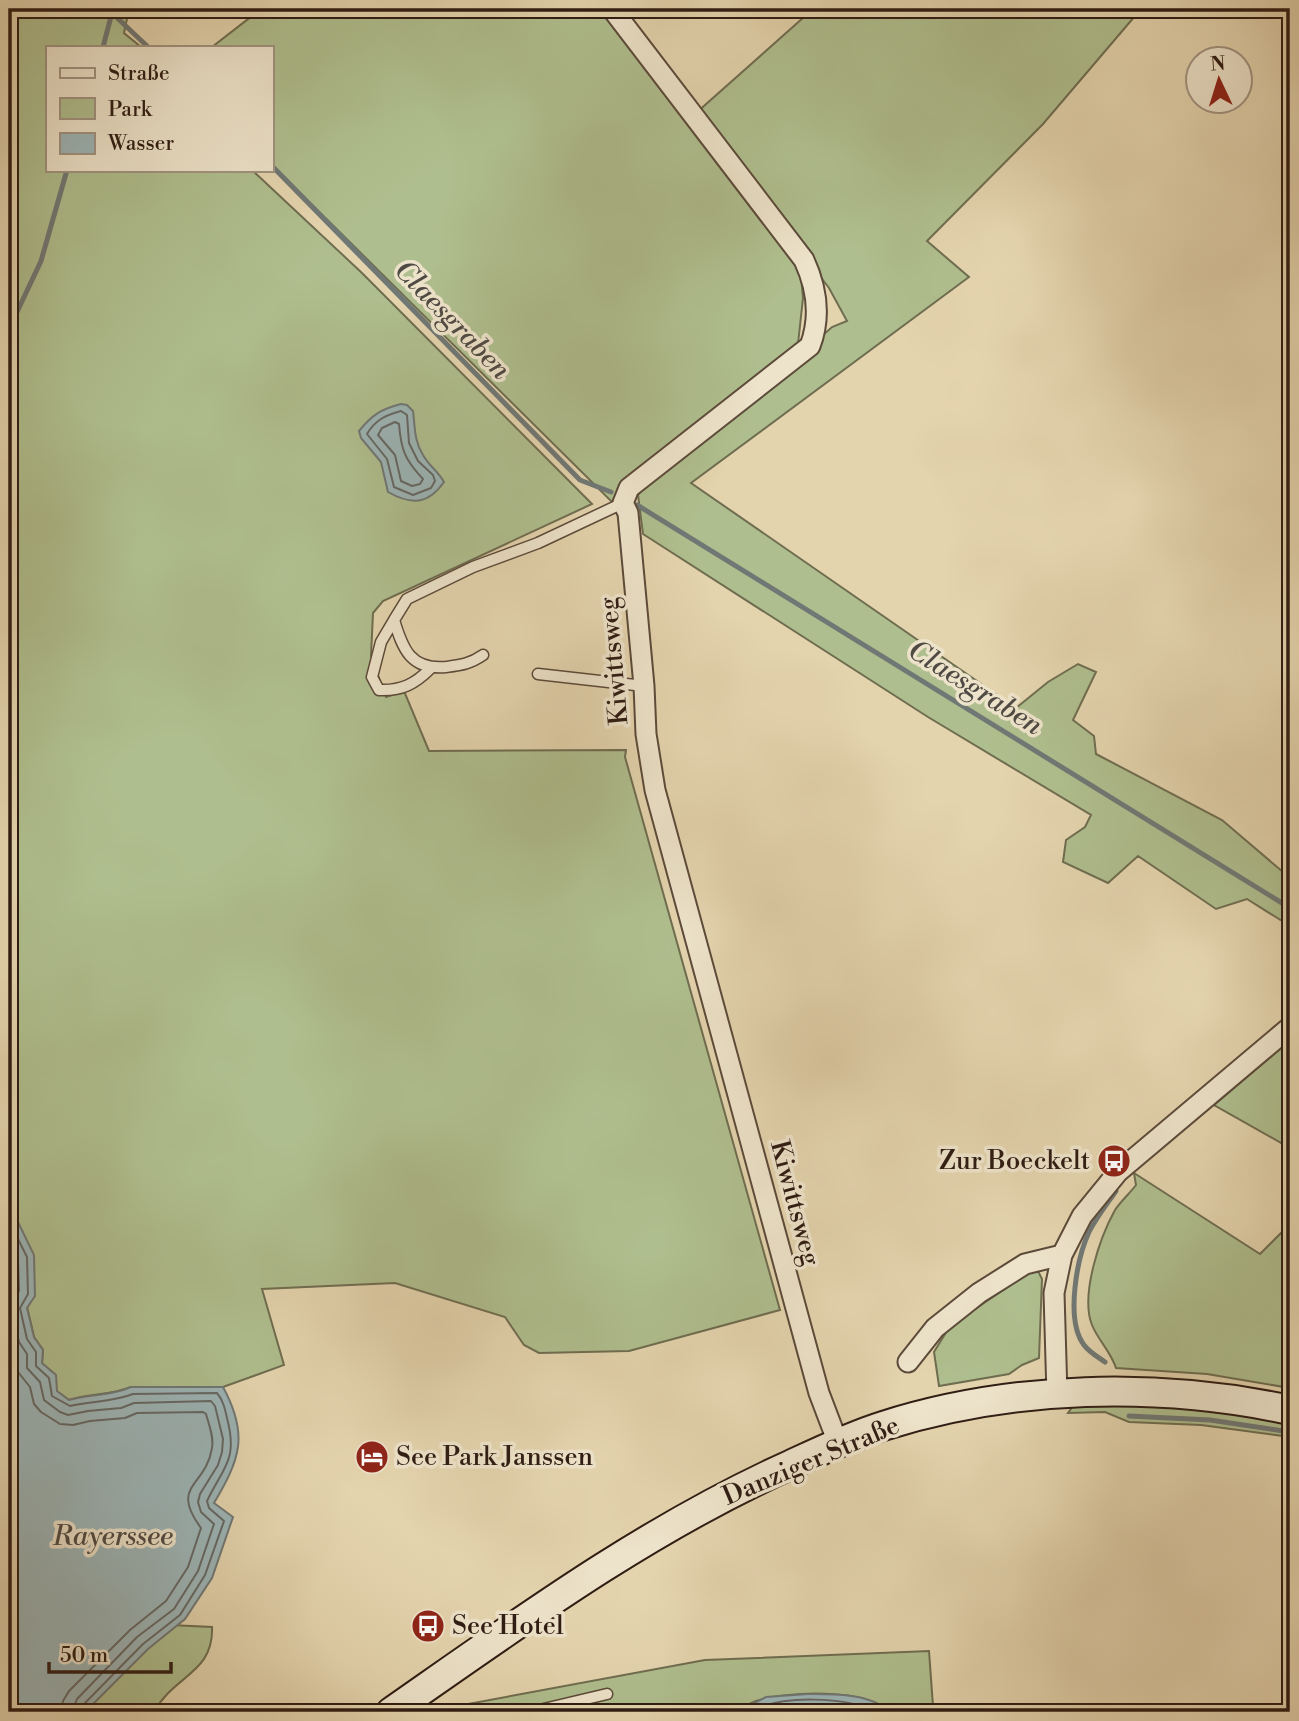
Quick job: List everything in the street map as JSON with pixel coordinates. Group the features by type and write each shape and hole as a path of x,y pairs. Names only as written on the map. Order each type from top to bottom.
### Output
{"street":[{"path":"612,9 804,260 815,283 816,330 810,346 629,488 623,502"},
{"name":"Kiwittsweg","path":"623,502 628,513 646,734 662,814 819,1394 838,1443"},
{"path":"1057,1395 1054,1293 1062,1255 1082,1216 1118,1172 1290,1027"},
{"path":"908,1362 935,1328 979,1293 1025,1264 1062,1255"},
{"name":"Danziger Straße","path":"391,1712 538,1609 699,1509 838,1443 881,1427 944,1410 1057,1395 1115,1393 1208,1397 1290,1410"}],"lane":[{"path":"431,668 416,682 396,691 379,690 372,677 381,642 407,599 473,567 538,542 623,502"},
{"path":"394,620 401,643 415,662 431,668 471,663 482,654"},
{"path":"538,674 644,686"},
{"path":"531,1712 607,1694"}],"green space":[{"path":"9,9 129,9 124,33 140,46 46,46 46,172 254,172 362,273 592,504 383,601 373,613 371,656 386,697 404,691 429,751 626,750 625,757 780,1310 629,1351 539,1353 524,1345 505,1317 395,1283 262,1289 284,1365 223,1387 131,1387 69,1400 56,1391 42,1363 43,1350 34,1337 27,1307 18,1222 9,1210"},
{"path":"261,9 609,9 800,265 803,298 797,353 613,503 273,166 273,46 213,46"},
{"path":"813,9 1141,9 1043,124 927,241 969,277 691,483 1016,708 1048,682 1078,664 1096,672 1073,720 1094,736 1096,754 1222,820 1290,878 1290,926 1247,899 1216,909 1138,856 1108,883 1063,862 1066,840 1085,827 1091,815 928,717 643,534 638,495 655,471 757,394 832,327 847,321 829,288 695,114"},
{"path":"1290,1040 1290,1148 1214,1105"},
{"path":"1134,1173 1260,1254 1290,1224 1290,1388 1207,1374 1116,1368 1092,1325 1088,1298 1093,1266 1103,1235 1115,1210 1136,1185"},
{"path":"1032,1266 1042,1279 1039,1358 1009,1374 939,1386 934,1352 950,1326 1006,1288"},
{"path":"1156,1405 1290,1419 1290,1437 1201,1425 1129,1422 1105,1412 1068,1413 1073,1406"},
{"path":"170,1625 212,1627 211,1642 200,1664 162,1700 154,1712 85,1712"},
{"path":"929,1651 933,1706 1066,1706 1075,1710 1182,1708 1191,1712 889,1712 878,1704 845,1695 805,1694 753,1702 737,1712 425,1712 705,1660"}],"water":[{"path":"401,404 407,405 413,411 420,450 444,482 425,499 412,501 388,492 381,462 361,438 359,431 377,413"},
{"name":"Rayerssee","path":"9,1210 34,1255 35,1296 27,1308 34,1337 43,1350 42,1363 56,1375 57,1391 69,1400 131,1387 223,1387 236,1419 238,1446 235,1460 214,1503 233,1517 212,1578 185,1619 148,1649 85,1712 9,1712"},
{"path":"808,1694 862,1698 873,1701 889,1712 737,1712 766,1697"}],"waterway":[{"path":"103,46 113,9"},
{"name":"Claesgraben","path":"112,13 147,46"},
{"name":"Claesgraben","path":"273,167 580,480 611,492"},
{"path":"9,329 41,261 66,172"},
{"name":"Claesgraben","path":"637,505 1290,908"},
{"path":"1105,1362 1086,1348 1078,1334 1075,1289 1080,1257 1089,1232 1116,1191"},
{"path":"1129,1416 1210,1420 1290,1432"}],"place":[{"name":"Zur Boeckelt","path":"1114,1161"},
{"name":"See Park Janssen","path":"372,1457"},
{"name":"See Hotel","path":"428,1626"}]}
